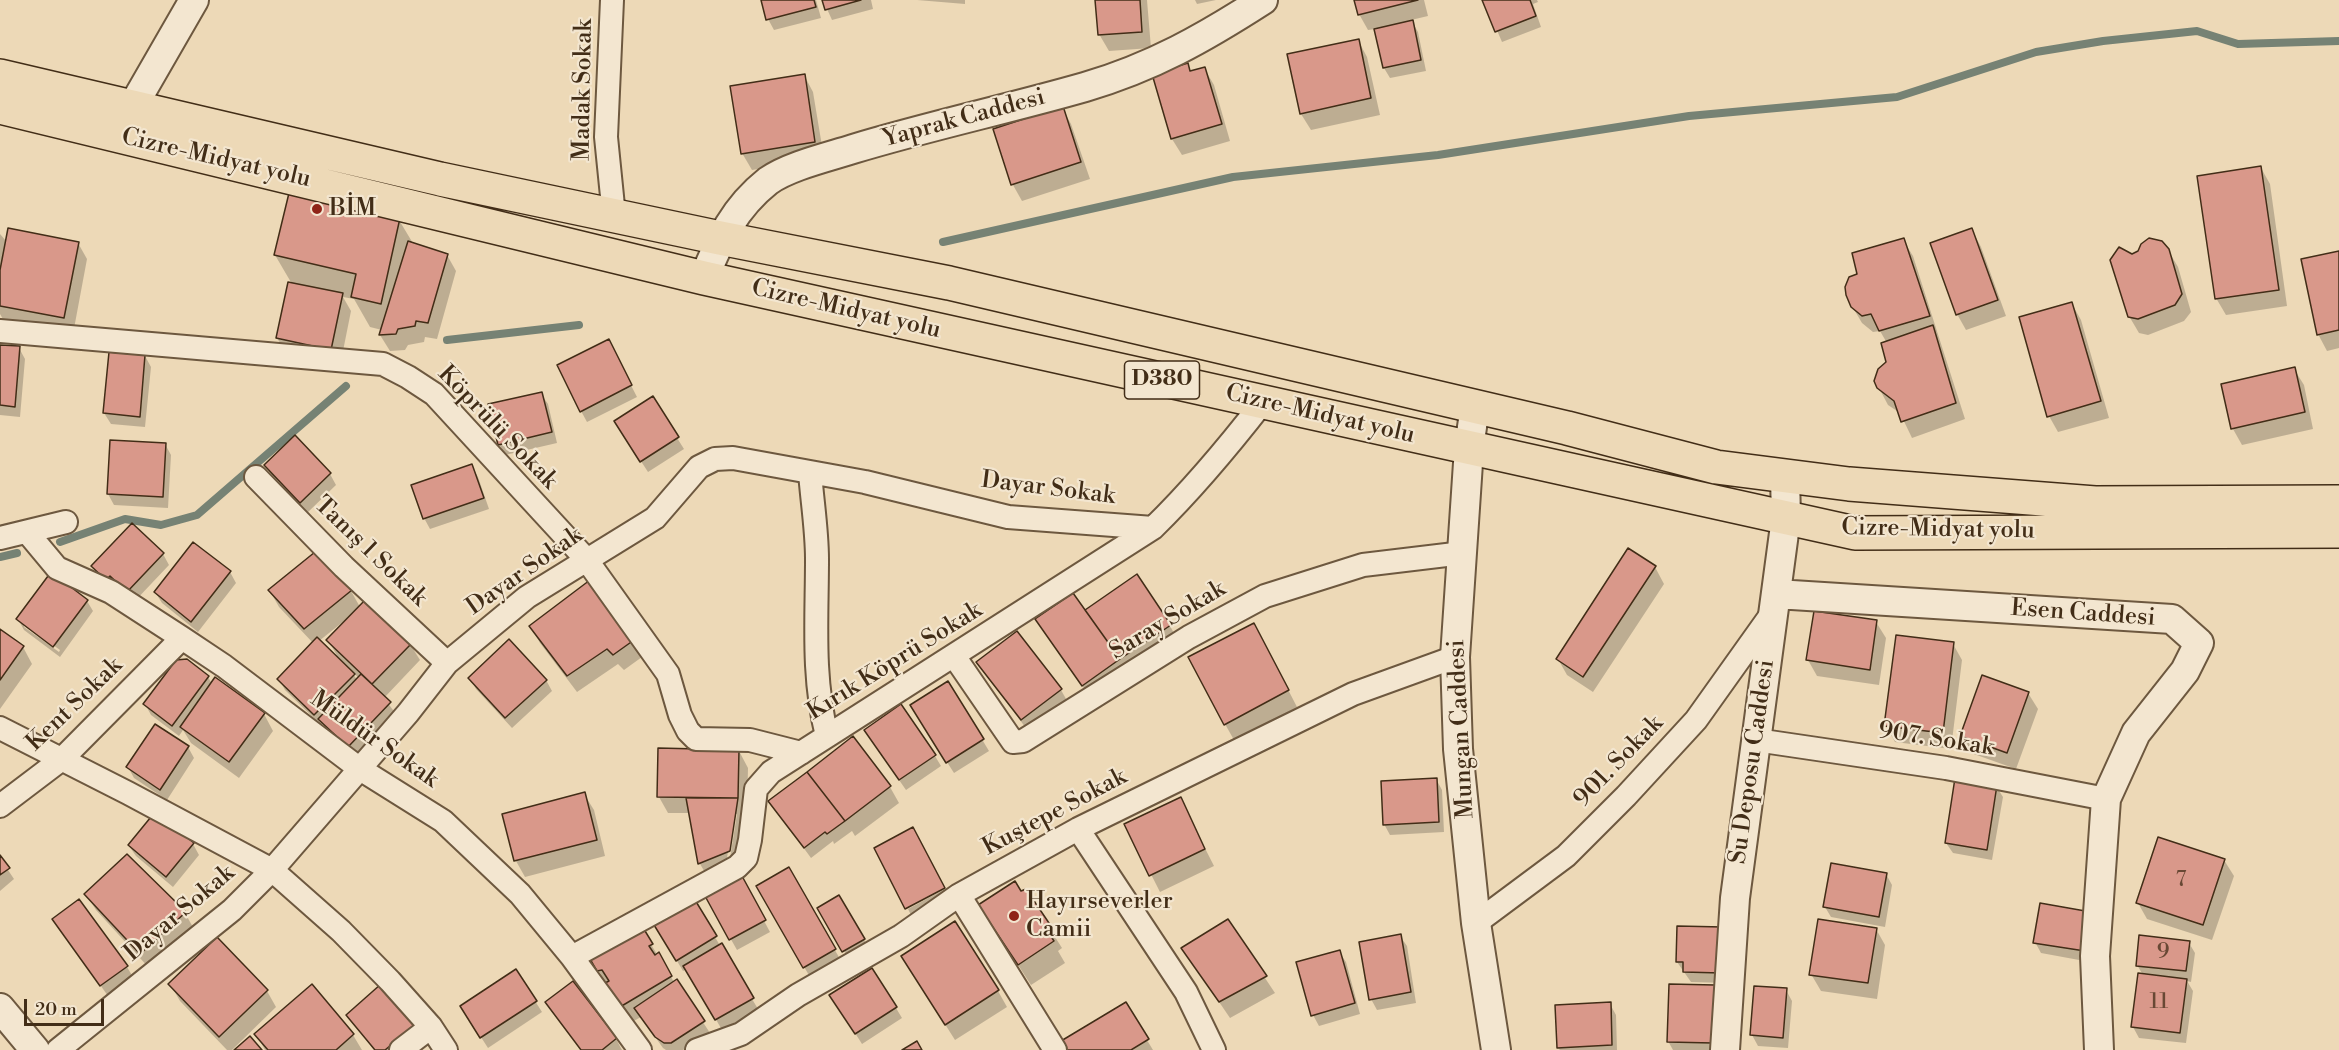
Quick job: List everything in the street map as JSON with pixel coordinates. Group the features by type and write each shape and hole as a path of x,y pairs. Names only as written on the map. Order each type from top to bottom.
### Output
{"highway":[{"name":"Cizre-Midyat yolu","path":"0,76 125,122 704,278 1855,533 2339,531"},
{"name":"Cizre-Midyat yolu","path":"0,107 125,122 440,179 720,238 950,283 1475,406 1716,467 1848,484 2095,502 2339,502"}],"street":[{"path":"125,122 194,0"},
{"name":"Madak Sokak","path":"612,0 606,137 614,216"},
{"name":"Yaprak Caddesi","path":"704,278 720,238 738,211 769,180 807,163 905,133 1085,87 1160,61 1214,32 1263,0"},
{"name":"Köprülü Sokak","path":"0,331 383,364 408,376 434,394 586,560 668,674 680,715 688,731 696,739 750,740 801,753"},
{"name":"Kırık Köprü Sokak","path":"572,957 737,867 746,858 756,789 771,772 1153,528 1195,485 1263,402"},
{"name":"Mungan Caddesi","path":"1475,406 1469,448 1455,657 1458,749 1476,923 1496,1050"},
{"name":"Dayar Sokak","path":"58,1050 232,910 272,870 360,769 447,663 527,597 655,518 699,467 715,459 733,458 865,482 1008,517 1153,528"},
{"path":"810,472 817,555 815,668 820,709 827,736"},
{"name":"Su Deposu Caddesi","path":"1725,1050 1735,898 1786,518 1785,476"},
{"name":"Tanış 1 Sokak","path":"256,477 344,567 447,663"},
{"path":"0,538 66,522"},
{"name":"Müldür Sokak","path":"27,532 57,568 111,592 182,638 233,672 360,769 443,820 520,894 572,957 640,1050"},
{"name":"Saray Sokak","path":"954,656 1013,742 1023,741 1189,637 1265,596 1363,565 1463,553"},
{"name":"Esen Caddesi","path":"1774,603 2172,619 2199,643 2186,671 2136,733 2106,799 2095,956 2099,1050"},
{"name":"901. Sokak","path":"1476,923 1566,856 1626,796 1696,720 1774,603"},
{"name":"Kent Sokak","path":"0,806 62,759 182,638"},
{"name":"Kuştepe Sokak","path":"697,1050 741,1034 798,995 901,936 959,895 1078,829 1353,694 1455,657"},
{"path":"0,728 272,870 341,930 431,1027 446,1050"},
{"name":"907. Sokak","path":"1756,740 1946,768 2106,799"},
{"path":"1078,829 1186,992 1214,1050"},
{"path":"959,895 1055,1050"},
{"path":"0,1008 35,1050"},
{"path":"400,1050 431,1027"}],"building":[{"path":"761,0 814,0 816,7 766,20"},
{"path":"822,0 861,0 825,10"},
{"path":"1095,0 1140,0 1142,32 1098,35"},
{"path":"1354,0 1418,0 1358,15"},
{"path":"1482,0 1530,0 1536,16 1495,32"},
{"path":"1413,20 1421,60 1383,68 1374,29"},
{"path":"1359,39 1371,98 1300,114 1287,54"},
{"path":"1188,63 1190,71 1205,67 1222,124 1171,139 1152,74"},
{"path":"805,74 815,142 741,154 730,86"},
{"path":"1063,106 1081,162 1011,185 993,129"},
{"path":"2261,166 2279,290 2215,299 2197,176"},
{"path":"289,193 400,218 381,304 351,297 356,274 274,255"},
{"path":"8,228 79,242 64,318 0,306 0,270"},
{"path":"1972,228 1998,300 1956,315 1930,243"},
{"path":"1904,238 1930,316 1879,331 1871,314 1862,316 1851,307 1846,295 1845,287 1849,277 1857,274 1852,253"},
{"path":"2149,238 2162,241 2169,249 2182,294 2175,305 2138,319 2128,317 2110,260 2119,247 2132,254 2138,251 2141,244"},
{"path":"408,241 448,254 428,323 416,321 415,326 398,329 396,334 379,335"},
{"path":"2339,251 2339,330 2317,335 2301,259"},
{"path":"288,282 343,293 331,350 276,338"},
{"path":"2072,302 2101,401 2047,417 2019,317"},
{"path":"1933,325 1956,403 1901,422 1894,401 1877,388 1874,381 1878,369 1886,362 1881,343"},
{"path":"609,339 632,385 580,412 557,365"},
{"path":"0,345 20,346 15,407 0,405"},
{"path":"109,352 145,355 140,417 103,413"},
{"path":"2295,367 2305,412 2231,429 2221,384"},
{"path":"542,392 552,432 498,445 488,404"},
{"path":"653,396 679,437 640,462 614,421"},
{"path":"295,435 331,473 300,503 264,465"},
{"path":"110,440 166,443 163,497 107,494"},
{"path":"472,464 484,498 423,519 411,485"},
{"path":"132,523 164,553 127,592 110,576 106,580 91,566"},
{"path":"193,542 231,571 191,622 154,592"},
{"path":"1628,548 1656,566 1583,677 1556,659"},
{"path":"315,552 352,590 304,629 268,590"},
{"path":"51,572 88,600 53,647 16,619"},
{"path":"1137,574 1171,625 1120,659 1085,610"},
{"path":"590,580 634,640 613,655 607,649 567,676 529,626"},
{"path":"1073,593 1120,659 1082,686 1035,619"},
{"path":"366,599 412,643 372,684 326,640"},
{"path":"1814,611 1877,620 1870,670 1806,660"},
{"path":"1254,623 1289,690 1224,725 1188,657"},
{"path":"0,629 24,646 0,680"},
{"path":"1017,631 1062,689 1021,720 976,662"},
{"path":"1896,635 1954,642 1943,733 1884,726"},
{"path":"317,637 355,674 314,715 277,679"},
{"path":"509,639 547,680 505,718 468,678"},
{"path":"187,659 209,676 172,726 143,704 176,660"},
{"path":"361,674 391,702 348,747 318,719"},
{"path":"1982,675 2029,692 2007,753 1960,736"},
{"path":"215,677 265,713 229,762 180,727"},
{"path":"948,681 984,739 946,763 910,705"},
{"path":"901,704 936,755 899,780 864,730"},
{"path":"155,724 189,746 160,790 126,767"},
{"path":"853,736 891,786 845,821 807,772"},
{"path":"658,748 739,750 738,798 657,797"},
{"path":"807,772 845,821 827,834 825,832 804,848 768,801"},
{"path":"1437,778 1439,822 1383,825 1381,781"},
{"path":"1955,778 1997,785 1987,850 1945,843"},
{"path":"585,792 597,840 514,861 502,814"},
{"path":"1181,797 1205,849 1149,876 1124,824"},
{"path":"686,798 738,798 730,851 698,864"},
{"path":"155,812 194,843 166,877 128,845"},
{"path":"913,827 945,888 905,909 874,848"},
{"path":"2158,837 2225,859 2203,925 2136,903"},
{"path":"127,854 186,912 140,954 84,894"},
{"path":"0,855 10,868 0,875"},
{"path":"1831,863 1887,873 1879,917 1823,907"},
{"path":"789,867 836,949 803,968 756,886"},
{"path":"742,876 766,920 729,940 705,896"},
{"name":"Hayırseverler Camii","path":"1015,881 1021,891 1026,889 1051,926 1046,929 1054,941 1018,965 978,905"},
{"path":"692,895 717,936 676,961 651,920"},
{"path":"839,895 865,939 842,952 817,908"},
{"path":"79,899 128,966 100,986 52,919"},
{"path":"2040,903 2091,912 2085,951 2033,943"},
{"path":"1228,919 1267,976 1219,1002 1181,948"},
{"path":"1818,919 1877,928 1868,983 1809,975"},
{"path":"955,921 999,990 945,1025 901,956"},
{"path":"642,926 653,944 649,946 655,955 659,952 672,976 620,1007 605,983 609,981 602,970 597,971 589,957"},
{"path":"1677,926 1723,927 1721,973 1683,972 1683,962 1676,962"},
{"path":"1401,934 1411,992 1369,1000 1359,942"},
{"path":"2139,935 2190,941 2186,971 2136,966"},
{"path":"217,937 268,990 219,1037 168,984"},
{"path":"722,943 754,998 715,1020 683,966"},
{"path":"1340,950 1355,1003 1311,1016 1296,962"},
{"path":"872,968 897,1007 855,1034 829,995"},
{"path":"516,969 537,1001 480,1038 460,1006"},
{"path":"2138,973 2187,979 2180,1033 2131,1027"},
{"path":"677,979 705,1021 671,1043 664,1043 655,1037 634,1008"},
{"path":"573,981 617,1038 602,1050 581,1050 545,1002"},
{"path":"312,984 354,1034 336,1050 268,1050 254,1034"},
{"path":"381,984 415,1025 385,1050 375,1050 346,1015"},
{"path":"1669,984 1715,985 1713,1043 1667,1042"},
{"path":"1754,986 1787,988 1783,1038 1750,1035"},
{"path":"1126,1002 1149,1039 1131,1050 1067,1050 1061,1041"},
{"path":"1611,1002 1612,1045 1557,1048 1555,1005"},
{"path":"250,1036 262,1050 234,1050"},
{"path":"917,1041 922,1050 902,1050"}],"waterway":[{"path":"943,242 1233,177 1438,155 1689,116 1897,97 2036,52 2103,41 2197,31 2238,44 2339,41"},
{"path":"447,340 579,325"},
{"path":"60,542 125,519 161,525 197,515 346,386"},
{"path":"0,557 17,553"}],"place":[{"name":"BİM","path":"317,209"},
{"name":"Hayırseverler Camii","path":"1014,916"}]}
